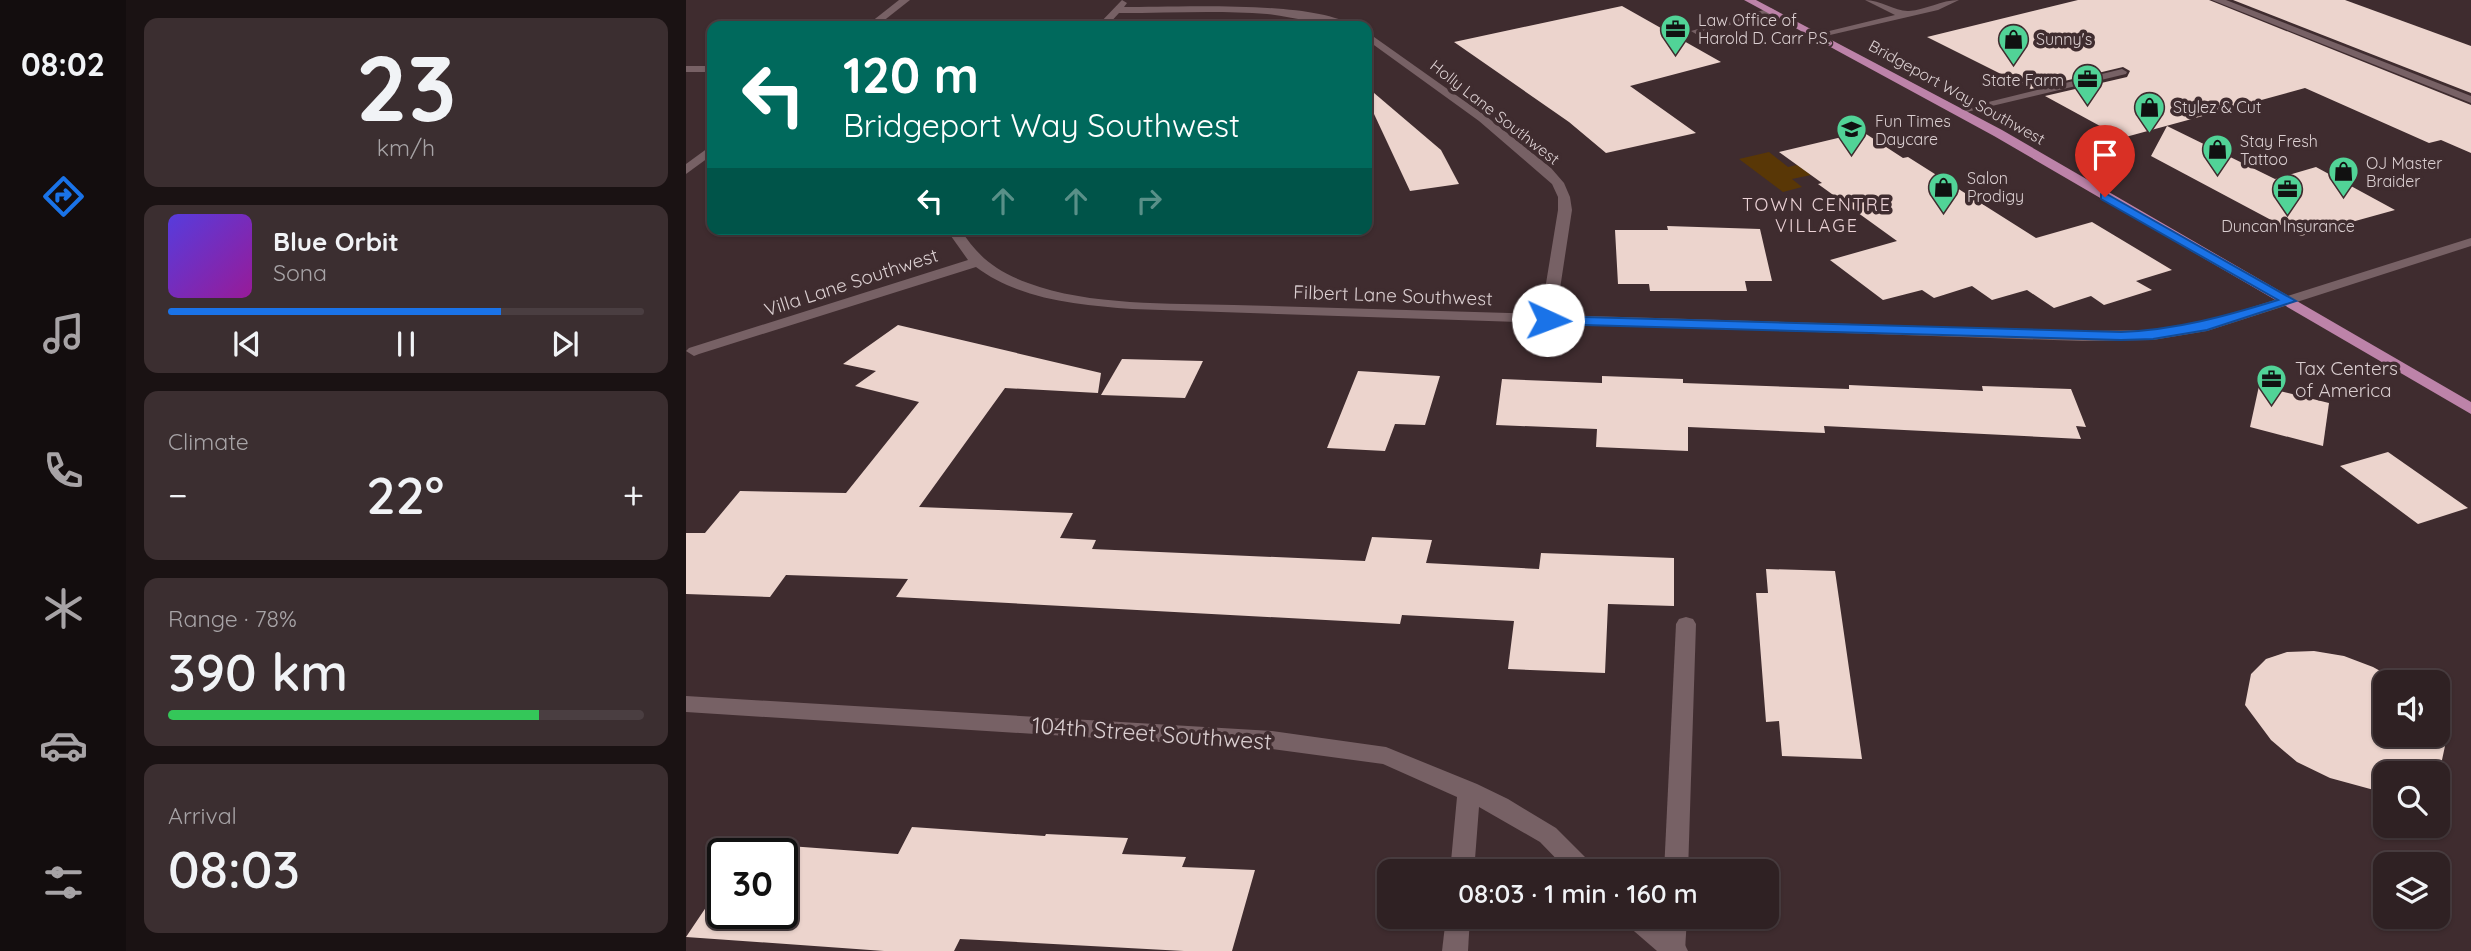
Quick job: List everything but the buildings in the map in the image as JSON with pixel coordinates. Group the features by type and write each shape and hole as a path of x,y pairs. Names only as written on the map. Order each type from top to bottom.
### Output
{"main road":[{"name":"Bridgeport Way Southwest","path":"1749,0 1958,111 2290,301 2471,409"}],"street":[{"path":"878,21 905,0"},
{"path":"1106,21 1125,0"},
{"path":"1870,0 1905,15"},
{"path":"1821,36 1954,0"},
{"path":"2217,0 2471,100"},
{"path":"1116,10 1279,14 1329,21"},
{"path":"1696,31 1771,11"},
{"name":"Holly Lane Southwest","path":"1372,39 1509,139 1558,183 1564,197 1565,210 1548,320"},
{"path":"686,69 707,69"},
{"path":"1958,111 2122,72"},
{"path":"686,170 707,153"},
{"name":"Villa Lane Southwest","path":"956,235 958,241 980,261"},
{"name":"Filbert Lane Southwest","path":"980,261 1024,287 1046,294 1096,302 1548,320 2121,336 2153,335 2207,326 2471,242"},
{"name":"Villa Lane Southwest","path":"694,351 980,261"},
{"path":"1677,859 1686,624"},
{"name":"104th Street Southwest","path":"686,704 1272,740 1386,756 1469,790 1548,835 1572,859"},
{"path":"1463,859 1469,790"},
{"path":"1455,951 1457,929"},
{"path":"1650,929 1674,950"},
{"path":"1674,950 1675,929"}],"shaded area":[{"path":"1769,152 1788,167 1797,165 1811,175 1792,179 1802,187 1783,192 1739,159"}],"place":[{"name":"Law Office of Harold D. Carr P.S.","path":"1675,56"},
{"name":"Sunny's","path":"2013,66"},
{"name":"State Farm","path":"2087,107"},
{"name":"Stylez & Cut","path":"2150,134"},
{"name":"Fun Times Daycare","path":"1852,157"},
{"name":"Stay Fresh Tattoo","path":"2217,177"},
{"name":"OJ Master Braider","path":"2343,199"},
{"name":"Salon Prodigy","path":"1944,214"},
{"name":"Duncan Insurance","path":"2288,216"},
{"name":"Tax Centers of America","path":"2272,406"}],"district":[{"name":"TOWN CENTRE VILLAGE","path":"1817,214"}],"route":[{"path":"1548,320 2121,336 2180,332 2290,301 2105,197"}]}
